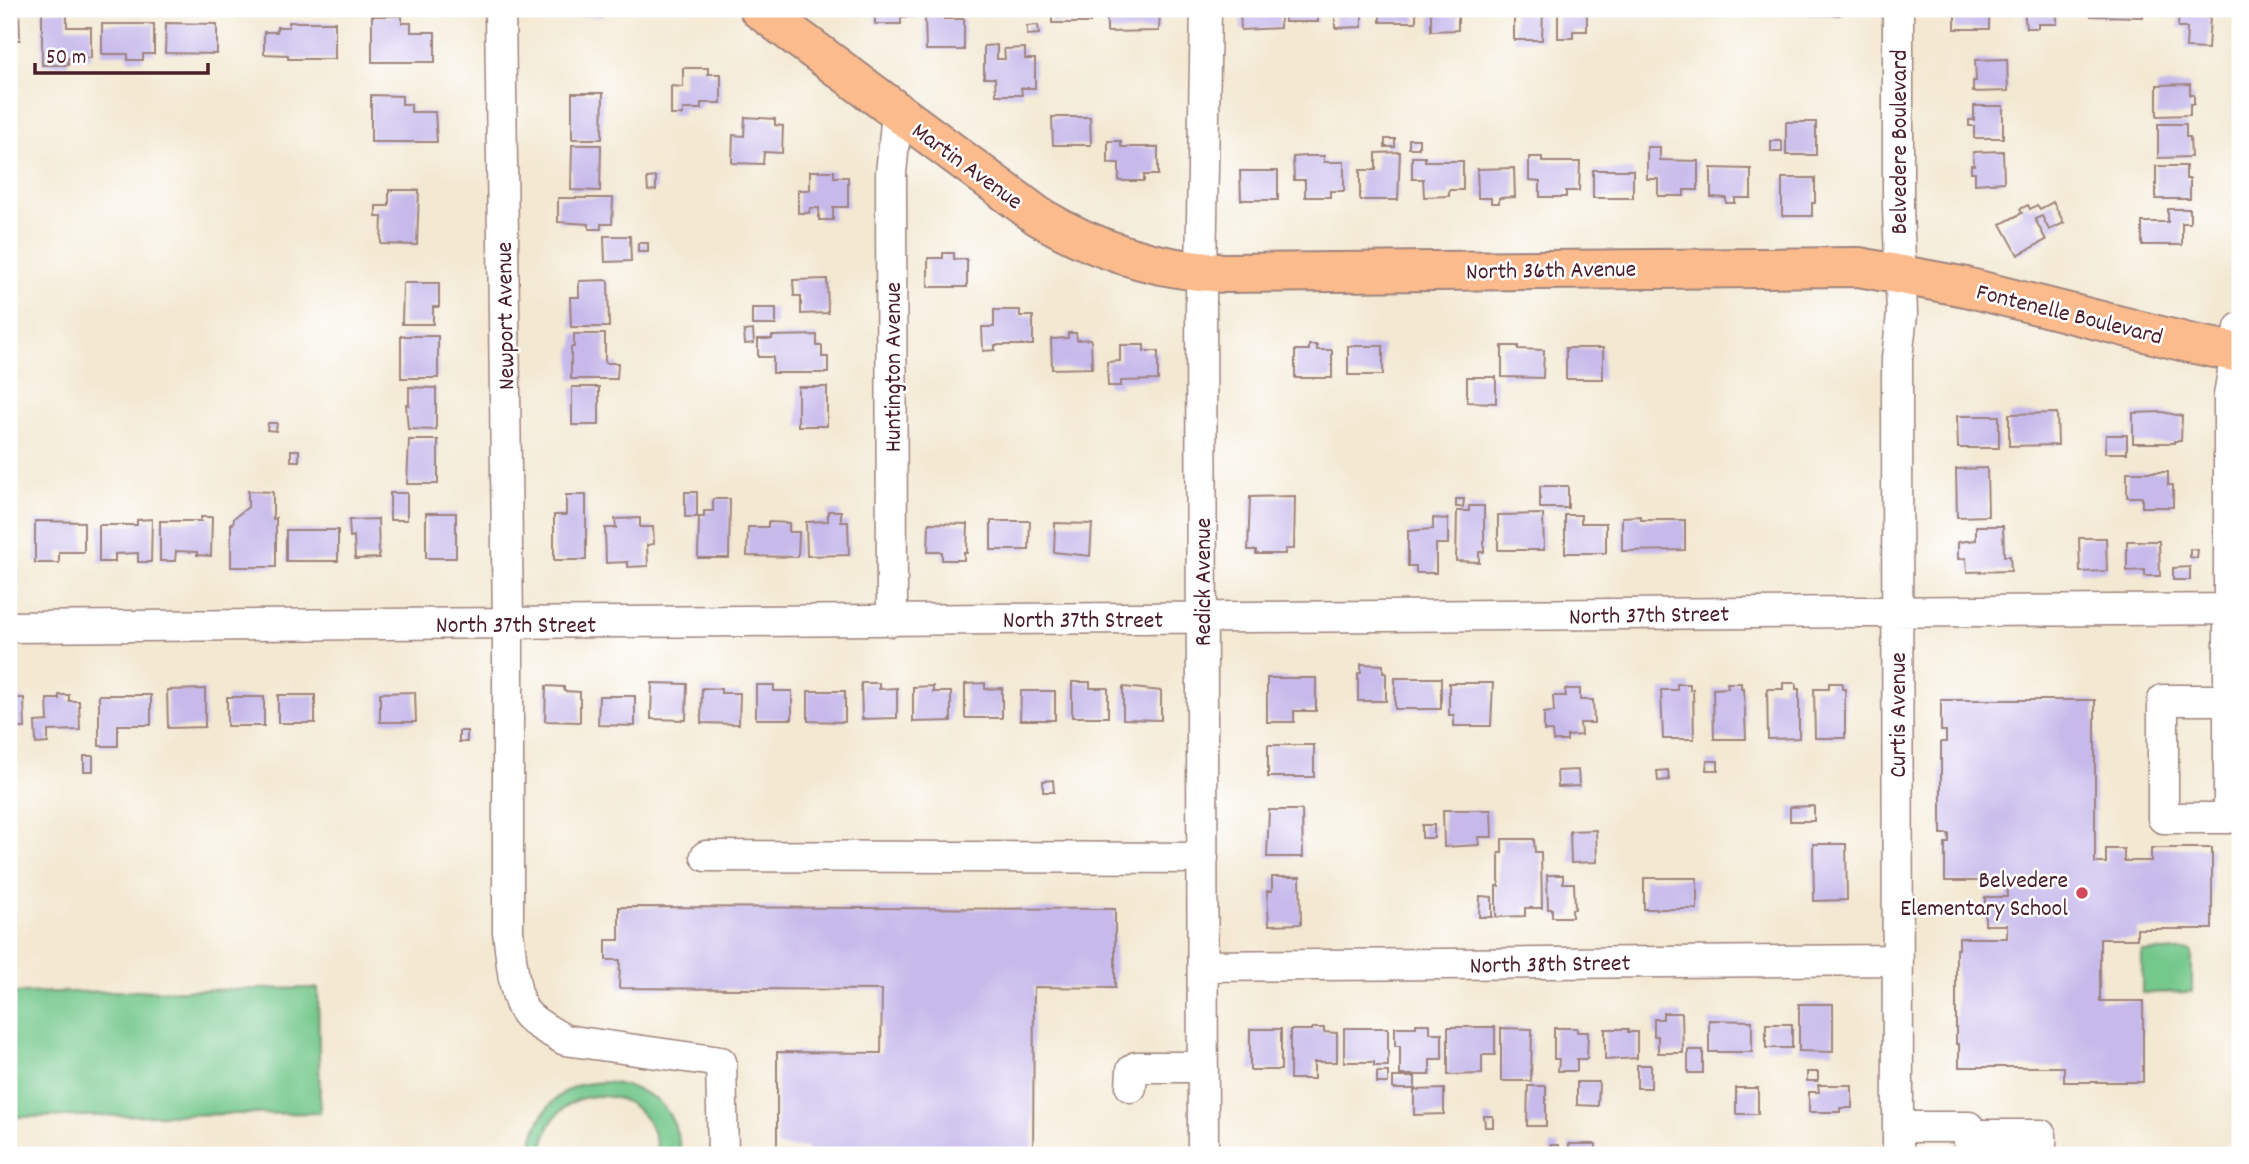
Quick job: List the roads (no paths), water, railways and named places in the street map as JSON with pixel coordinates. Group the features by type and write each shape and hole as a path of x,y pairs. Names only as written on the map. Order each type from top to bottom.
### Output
{"main road":[{"name":"Martin Avenue","path":"759,9 1038,216 1096,246 1147,263 1201,272"},
{"name":"North 36th Avenue","path":"1201,272 1859,267 1900,274"},
{"name":"Fontenelle Boulevard","path":"1900,274 1966,287 2189,343 2239,344"}],"street":[{"name":"Newport Avenue","path":"500,9 509,624 509,932 514,980 524,1011 565,1040 721,1062 723,1155"},
{"name":"Redick Avenue","path":"1202,1155 1201,272 1206,9"},
{"name":"Belvedere Boulevard","path":"1898,9 1900,274"},
{"name":"Huntington Avenue","path":"892,621 891,173 897,113"},
{"name":"Curtis Avenue","path":"1898,1141 1896,358 1902,314 1900,274"},
{"path":"2228,700 2234,609 2229,396 2239,344"},
{"name":"North 37th Street","path":"9,628 2234,609"},
{"path":"705,856 1202,858"},
{"name":"North 38th Street","path":"1202,966 1898,960"},
{"path":"1131,1087 1132,1070 1136,1067 1202,1067"},
{"path":"1898,1141 1969,1127 1969,1145 2040,1135 2041,1155"}],"place":[{"name":"Belvedere Elementary School","path":"2082,893"}]}
